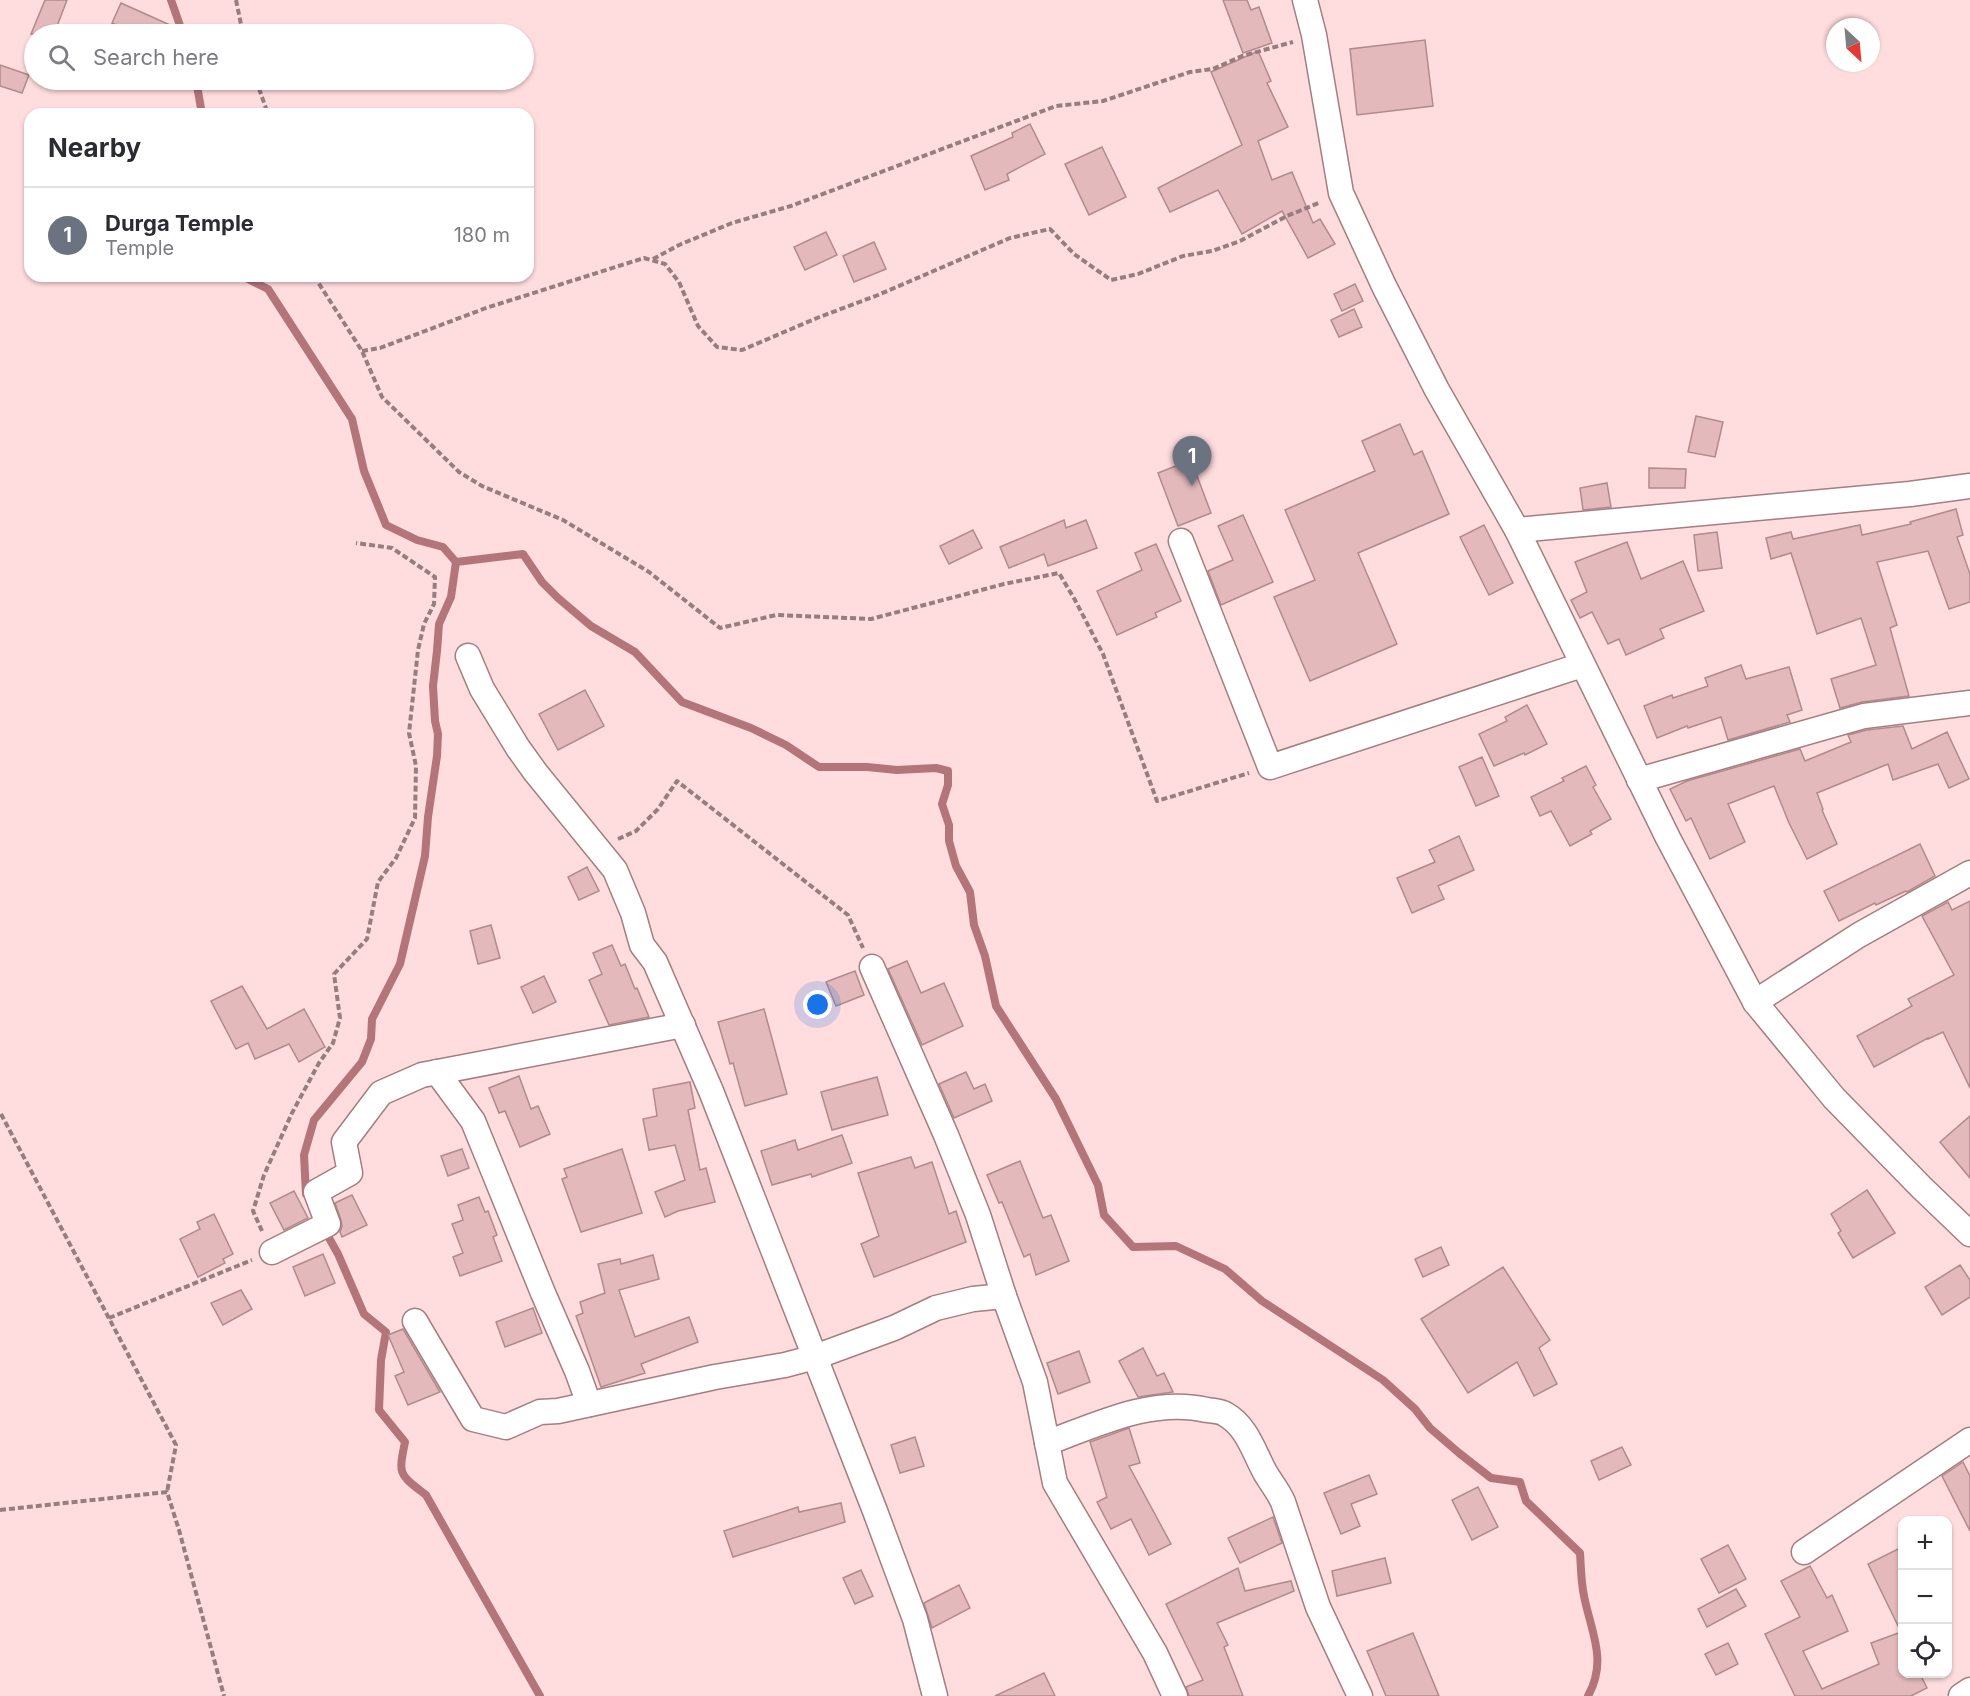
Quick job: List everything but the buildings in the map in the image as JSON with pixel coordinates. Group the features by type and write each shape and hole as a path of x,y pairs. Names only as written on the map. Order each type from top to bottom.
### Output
{"street":[{"path":"1305,0 1314,35 1341,193 1384,286 1437,390 1518,530 1639,780 1755,1002 1834,1098 1970,1234"},
{"path":"1518,530 1910,494 1970,486"},
{"path":"1181,540 1270,767 1582,665"},
{"path":"468,656 482,689 518,748 615,870 633,913 642,945 655,962 711,1091 815,1357 915,1619 936,1696"},
{"path":"1639,780 1864,716 1970,703"},
{"path":"1755,1002 1859,935 1970,873"},
{"path":"872,968 978,1215 1035,1382 1055,1483 1155,1653 1175,1696"},
{"path":"272,1252 328,1224 316,1192 350,1173 344,1142 381,1093 422,1075 683,1025"},
{"path":"437,1072 472,1121 589,1404"},
{"path":"416,1321 473,1419 506,1427 540,1413 815,1357 894,1328 936,1308 973,1299 1004,1296"},
{"path":"1047,1443 1142,1410 1171,1405 1195,1407 1225,1414 1246,1434 1267,1475 1276,1487 1318,1607 1360,1696"},
{"path":"1804,1552 1970,1440"},
{"path":"1961,1696 1970,1690"}],"path":[{"path":"236,0 241,24"},
{"path":"652,260 679,245 732,223 791,206 1056,106 1103,101 1190,72 1213,69 1257,50 1264,51 1314,35"},
{"path":"260,90 266,108"},
{"path":"362,351 380,348 486,308 644,258 665,264 679,282 698,327 717,347 741,350 888,291 1010,238 1050,230 1074,254 1111,280 1138,274 1184,256 1212,251 1240,241 1287,216 1341,193"},
{"path":"318,282 362,351 382,397 459,472 482,486 563,520 649,572 720,628 776,615 871,620 1004,584 1059,573 1103,654 1157,801 1270,767"},
{"path":"109,1318 272,1252 253,1211 264,1175 292,1113 333,1042 340,1018 334,974 367,939 378,882 396,858 415,818 416,765 409,733 418,650 424,624 434,604 435,577 392,548 356,543"},
{"path":"615,870 619,838 636,831 658,809 677,781 848,915 872,968"},
{"path":"1,1114 176,1444 167,1492 224,1696"},
{"path":"0,1510 167,1492"}],"waterway":[{"path":"171,0 179,24"},
{"path":"198,90 201,108"},
{"path":"254,282 268,289 352,419 364,471 386,525 417,540 443,547 456,562 523,554 542,582 558,598 591,626 635,652 682,702 751,728 786,745 819,767 867,767 897,770 936,768 948,771 948,785 942,804 949,825 949,841 956,866 970,892 974,925 985,956 996,1006 1056,1099 1098,1185 1104,1215 1133,1247 1176,1246 1225,1269 1262,1301 1383,1380 1415,1409 1430,1428 1491,1478 1520,1482 1526,1501 1580,1553 1583,1591 1594,1634 1597,1658 1594,1683 1588,1696"},
{"path":"306,1194 304,1155 314,1120 362,1062 371,1039 372,1019 400,964 425,856 437,756 438,734 433,686 439,624 451,597 456,562"},
{"path":"324,1229 338,1254 364,1314 386,1332 381,1360 379,1410 405,1442 401,1468 403,1473 410,1483 426,1495 540,1696"}],"place":[{"name":"Durga Temple","path":"1192,486"}]}
